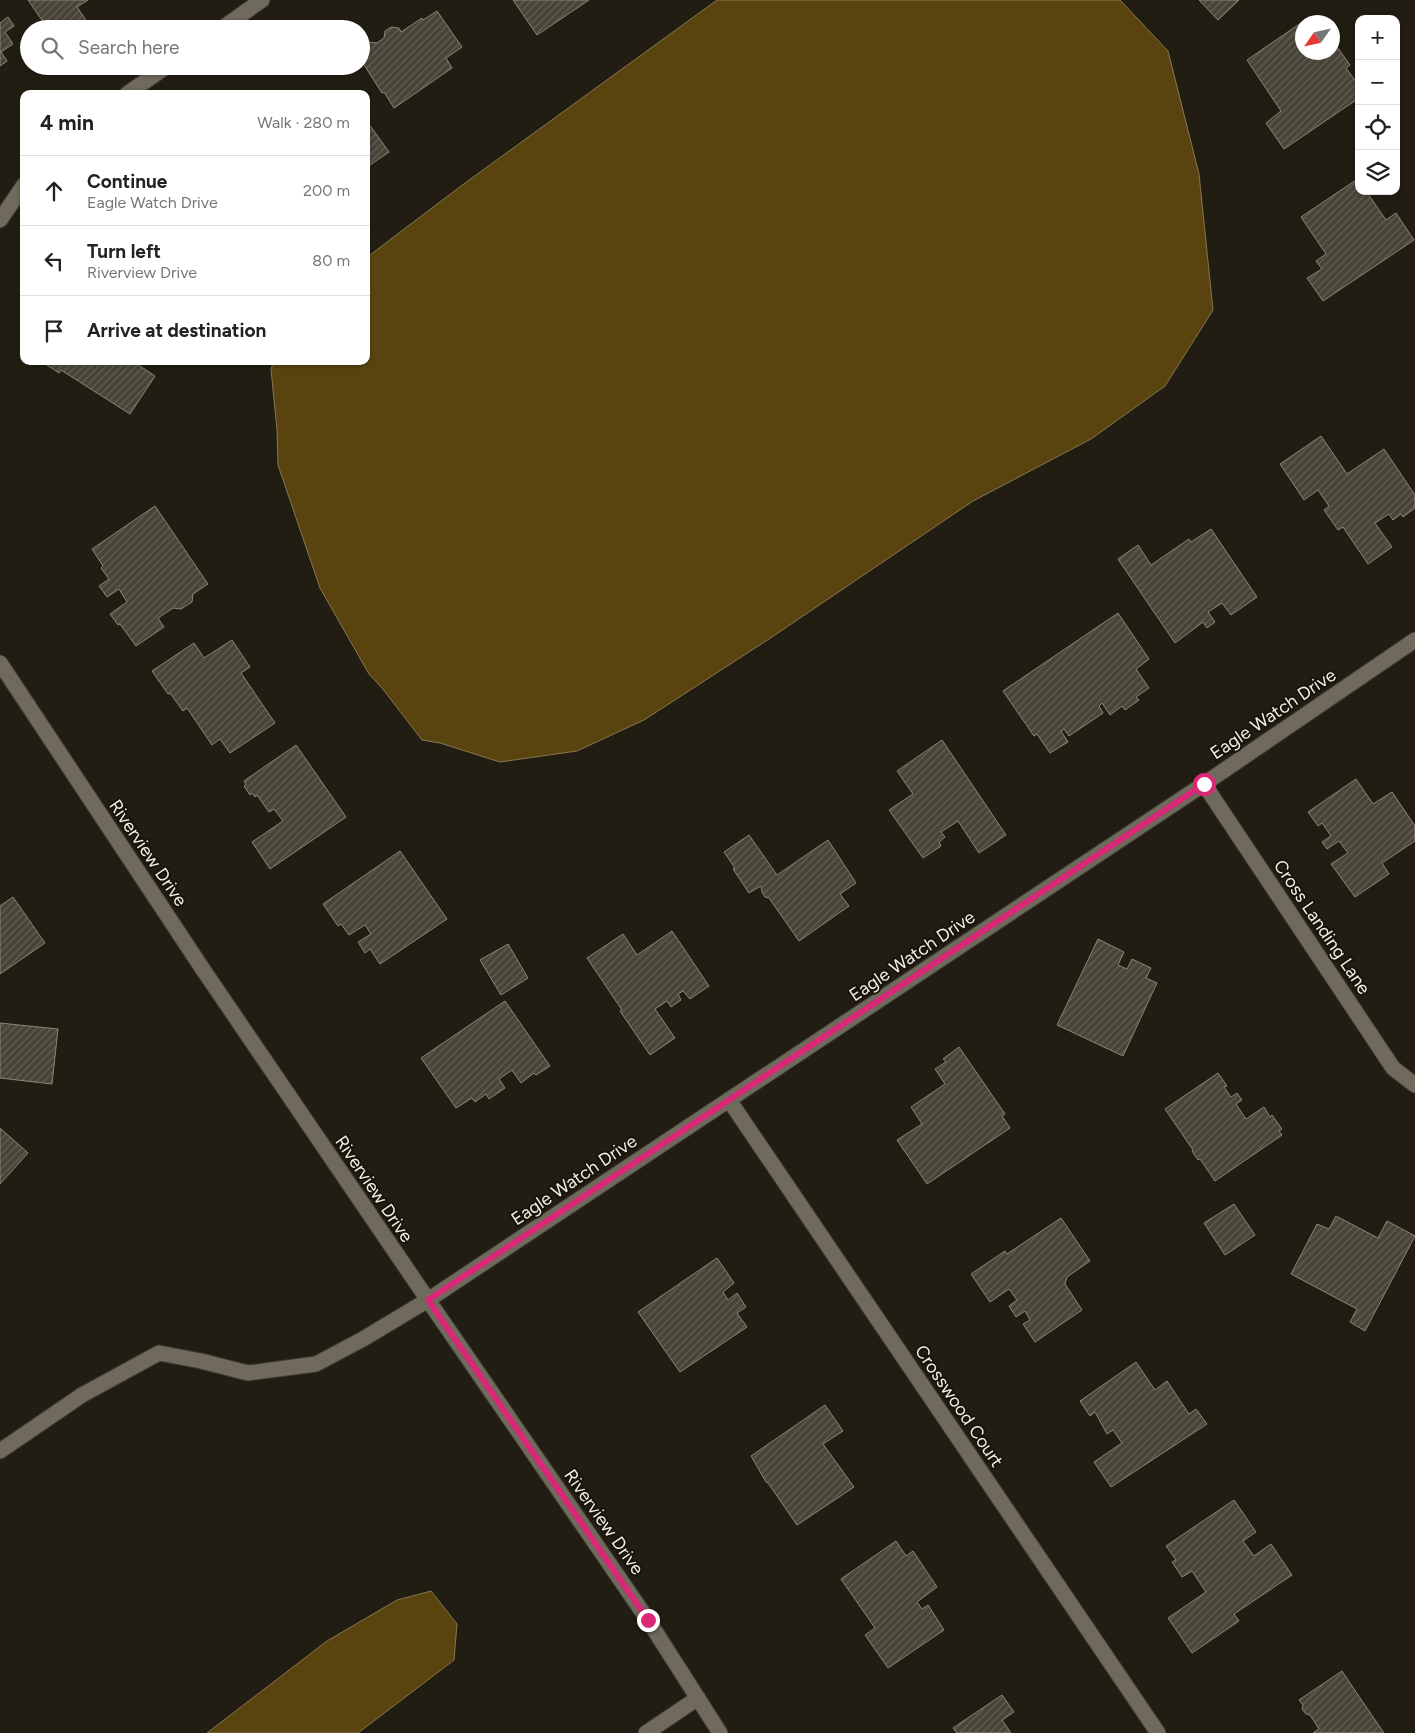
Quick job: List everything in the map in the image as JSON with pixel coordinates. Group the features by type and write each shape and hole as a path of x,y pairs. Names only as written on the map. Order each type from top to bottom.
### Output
{"street":[{"path":"234,20 262,0"},
{"path":"133,90 154,75"},
{"path":"0,220 20,191"},
{"name":"Eagle Watch Drive","path":"0,1451 82,1395 159,1353 248,1373 316,1364 363,1339 428,1300 1204,784 1415,640"},
{"name":"Riverview Drive","path":"0,663 202,968 648,1620 720,1733"},
{"name":"Cross Landing Lane","path":"1204,784 1393,1068 1415,1085"},
{"name":"Crosswood Court","path":"728,1100 1158,1733"},
{"path":"646,1733 698,1698"}],"shaded area":[{"path":"717,0 1120,0 1168,51 1199,174 1213,310 1165,386 1091,439 973,501 769,639 644,720 577,751 500,762 440,743 422,740 369,674 320,588 278,465 277,430 271,369 272,365 370,365 370,255 461,186"},
{"path":"431,1591 457,1624 454,1660 358,1733 207,1733 327,1641 397,1600"}],"building":[{"path":"28,0 88,0 77,7 86,20 42,20"},
{"path":"513,0 589,0 537,35"},
{"path":"1199,0 1239,0 1218,20"},
{"path":"437,11 462,47 446,58 452,68 394,108 370,74 370,42 377,43 384,38 385,31 391,27 399,28 401,32 422,18 423,20"},
{"path":"8,17 14,26 5,32 13,44 1,52 7,61 0,66 0,23"},
{"path":"1295,27 1295,60 1340,60 1340,51 1350,65 1346,68 1355,80 1355,101 1284,149 1266,123 1281,111 1247,60"},
{"path":"370,126 389,152 370,165"},
{"path":"1355,181 1355,195 1369,195 1386,220 1396,213 1414,240 1323,301 1307,278 1322,269 1316,261 1326,254 1301,217"},
{"path":"47,365 138,365 155,376 130,414 61,370 59,373"},
{"path":"1321,436 1347,474 1384,449 1415,495 1415,508 1403,517 1401,514 1393,520 1389,514 1375,523 1392,547 1368,564 1343,527 1338,530 1324,510 1329,506 1318,490 1304,500 1280,464"},
{"path":"155,506 208,584 193,594 192,602 181,609 173,608 158,618 164,627 136,646 110,614 127,602 119,589 107,597 99,586 109,579 101,568 103,566 92,549"},
{"path":"1211,529 1257,597 1231,615 1222,603 1208,612 1215,622 1207,628 1203,622 1175,643 1118,559 1138,545 1151,565 1189,539 1191,542"},
{"path":"1118,613 1149,659 1136,669 1149,688 1136,697 1139,700 1125,710 1122,706 1110,715 1102,703 1099,706 1103,713 1069,736 1064,729 1061,731 1068,742 1050,753 1037,734 1034,736 1003,691"},
{"path":"232,640 250,667 241,673 275,723 230,753 220,739 212,745 187,708 183,711 152,671 194,643 204,658"},
{"path":"942,740 1006,835 979,853 958,821 941,832 945,837 939,842 941,846 923,858 889,810 913,794 897,771"},
{"path":"296,745 346,817 270,869 252,842 283,821 274,809 269,812 257,795 255,797 252,793 250,795 244,786 246,784 244,781"},
{"path":"1356,779 1373,804 1392,792 1415,826 1415,841 1382,863 1389,874 1355,897 1331,864 1348,853 1339,841 1327,849 1322,842 1331,836 1322,823 1318,826 1308,812"},
{"path":"749,835 777,875 828,840 856,883 840,894 849,906 799,941 769,898 765,897 761,886 749,893 724,852"},
{"path":"400,851 447,919 380,964 370,949 365,953 358,942 371,934 365,925 349,935 341,924 338,926 323,904"},
{"path":"13,897 45,943 0,974 0,906"},
{"path":"672,931 709,986 690,999 683,991 678,994 681,1000 671,1007 667,1001 655,1009 675,1038 650,1055 587,958 623,934 637,955"},
{"path":"1098,939 1124,952 1118,965 1127,969 1132,959 1151,968 1146,978 1157,983 1123,1056 1057,1025"},
{"path":"508,944 528,978 501,995 480,960"},
{"path":"505,1001 550,1066 536,1075 534,1073 521,1083 512,1070 499,1079 505,1088 489,1099 486,1094 475,1102 472,1098 456,1108 421,1058"},
{"path":"0,1023 58,1029 52,1084 0,1078"},
{"path":"959,1047 1005,1114 1002,1116 1010,1128 927,1184 897,1140 922,1124 911,1107 945,1084 935,1069 946,1062 943,1059"},
{"path":"1218,1073 1227,1086 1224,1087 1231,1097 1237,1093 1242,1100 1236,1104 1246,1119 1264,1107 1270,1117 1272,1115 1282,1129 1279,1131 1282,1135 1215,1181 1200,1159 1198,1160 1165,1109"},
{"path":"0,1128 28,1153 0,1184"},
{"path":"1234,1204 1255,1235 1225,1255 1204,1223"},
{"path":"1336,1216 1378,1238 1387,1221 1415,1236 1365,1331 1350,1322 1357,1309 1291,1274 1317,1224 1329,1229"},
{"path":"1061,1218 1090,1261 1067,1277 1065,1284 1082,1310 1035,1342 1023,1324 1030,1320 1025,1311 1016,1317 1009,1306 1017,1300 1009,1289 990,1302 971,1274 1005,1251 1007,1254"},
{"path":"717,1258 734,1283 723,1292 728,1300 737,1293 746,1307 737,1313 747,1327 680,1372 638,1312"},
{"path":"1136,1362 1155,1390 1167,1381 1189,1414 1196,1409 1207,1424 1111,1487 1094,1462 1122,1443 1113,1430 1107,1434 1095,1412 1090,1416 1080,1401"},
{"path":"825,1405 843,1431 823,1444 854,1487 797,1525 766,1482 751,1456"},
{"path":"1234,1500 1256,1532 1243,1541 1254,1556 1271,1544 1292,1575 1234,1614 1239,1621 1192,1653 1168,1618 1206,1592 1192,1571 1182,1577 1172,1562 1176,1560 1166,1546"},
{"path":"896,1541 906,1556 913,1551 937,1587 917,1602 922,1609 928,1605 944,1630 888,1668 865,1635 875,1628 841,1579"},
{"path":"1342,1671 1384,1733 1313,1733 1319,1729 1310,1715 1306,1714 1302,1709 1303,1705 1299,1700"},
{"path":"1002,1695 1014,1712 1002,1720 1011,1733 957,1733 953,1728"}],"route":[{"path":"648,1620 428,1300 1204,784"}]}
